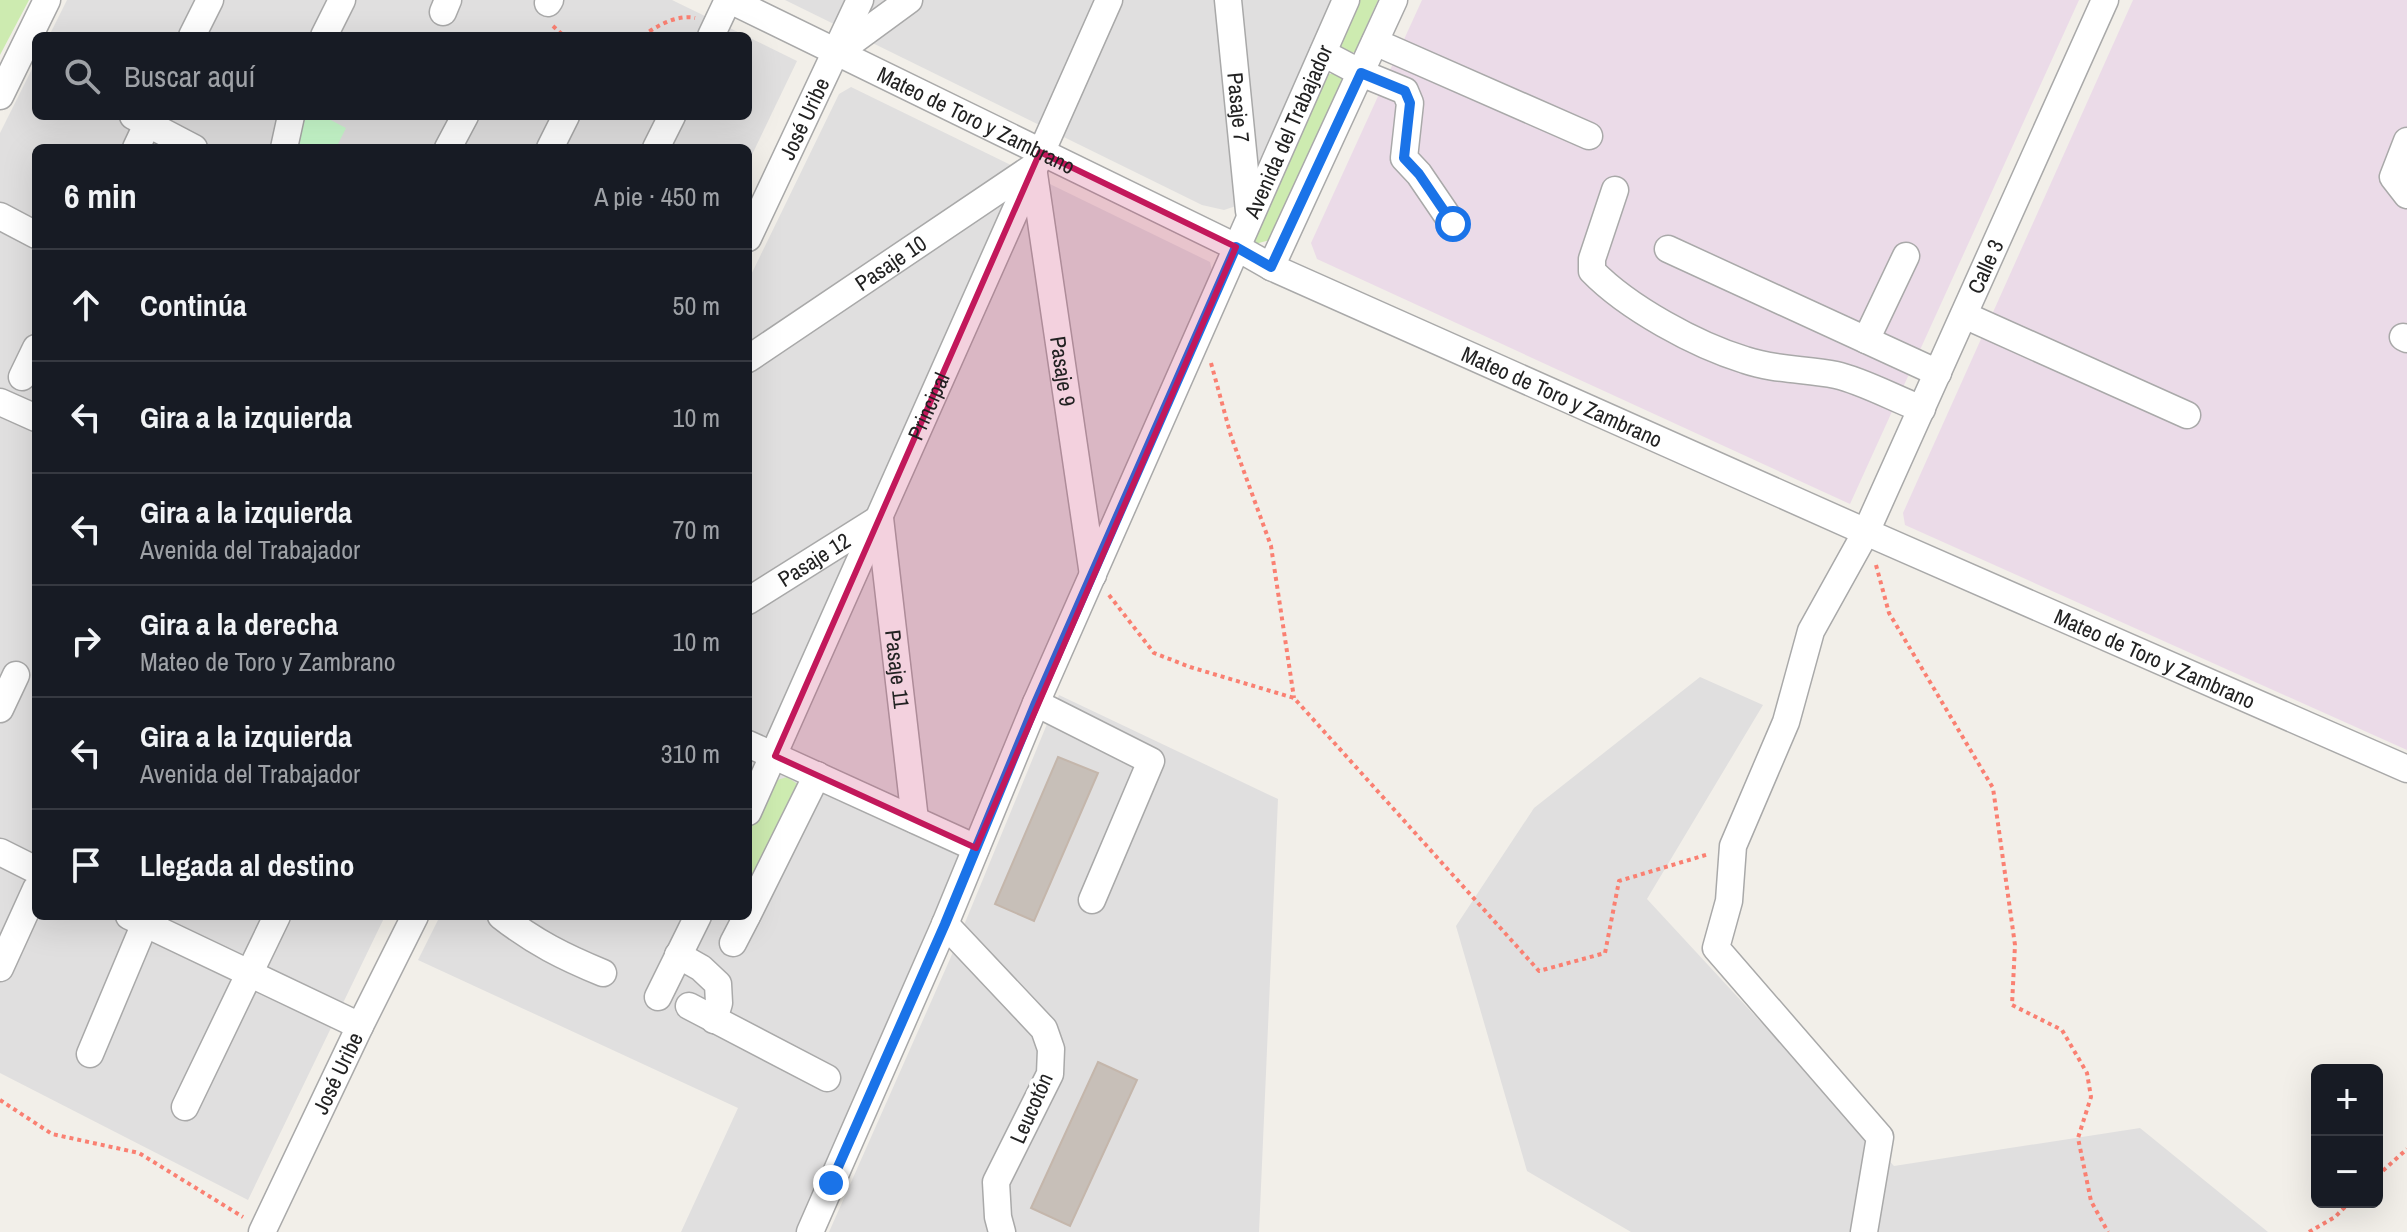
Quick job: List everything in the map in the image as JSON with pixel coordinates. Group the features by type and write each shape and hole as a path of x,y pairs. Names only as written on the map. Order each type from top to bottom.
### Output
{"street":[{"path":"37,32 47,0"},
{"path":"194,32 210,0"},
{"path":"326,32 342,0"},
{"path":"714,30 729,0"},
{"name":"Mateo de Toro y Zambrano","path":"729,0 762,7 837,52 1037,159 1236,247 1271,267 2407,769"},
{"name":"José Uribe","path":"752,230 860,0"},
{"path":"837,52 909,0"},
{"name":"Principal","path":"752,804 1109,0"},
{"name":"Pasaje 7","path":"1228,0 1250,215"},
{"name":"Avenida del Trabajador","path":"810,1232 945,924 1036,703 1346,0"},
{"name":"Avenida del Trabajador","path":"1271,267 1394,0"},
{"name":"Calle 3","path":"1864,1232 1880,1137 1716,948 1729,901 1733,846 1786,722 1811,631 1866,532 2105,0"},
{"path":"1375,42 1589,136"},
{"path":"1323,53 1405,91 1410,103 1404,158 1419,174 1453,224"},
{"path":"0,96 26,66"},
{"path":"137,144 143,120"},
{"path":"147,120 187,144"},
{"path":"285,144 290,120"},
{"path":"450,144 463,120"},
{"path":"552,144 564,120"},
{"path":"658,144 670,120"},
{"path":"2407,141 2393,177 2407,195"},
{"name":"Pasaje 10","path":"752,356 1037,159"},
{"name":"Pasaje 9","path":"1037,159 1093,575"},
{"path":"1615,190 1592,259 1592,271 1608,288 1671,328 1745,360 1838,376 1922,409"},
{"path":"0,216 32,233"},
{"path":"1668,249 1938,373"},
{"path":"1866,340 1906,256"},
{"path":"1964,315 2187,415"},
{"path":"22,377 32,356"},
{"path":"4,413 32,417"},
{"name":"Pasaje 12","path":"752,598 880,518"},
{"name":"Pasaje 11","path":"880,518 915,820"},
{"path":"0,709 16,675"},
{"path":"1036,703 1151,761 1092,900"},
{"path":"752,746 976,848"},
{"path":"752,905 817,775"},
{"path":"0,852 32,868"},
{"path":"0,968 32,898"},
{"path":"90,1054 141,920"},
{"path":"143,920 248,975 360,1026"},
{"path":"185,1107 275,920"},
{"name":"José Uribe","path":"267,1222 413,920"},
{"path":"506,920 555,953 603,973"},
{"path":"733,943 744,920"},
{"name":"Leucotón","path":"945,924 1044,1029 1051,1049 1050,1074 996,1182 1002,1232"},
{"path":"658,997 688,936"},
{"path":"688,936 701,968 718,984 719,1003 714,1020"},
{"path":"689,1006 827,1078"}],"path":[{"path":"648,32 656,26 688,16 714,30"},
{"path":"1199,331 1207,348 1231,436 1271,546 1294,698"},
{"path":"1866,532 1889,613 1993,788 2015,945 2012,1005 2062,1030 2087,1073 2091,1097 2078,1138 2091,1201 2108,1232"},
{"path":"1093,575 1154,653 1294,698 1539,971 1605,953 1619,881 1733,846"},
{"path":"0,1100 52,1134 139,1153 244,1218 267,1222"},
{"path":"2383,1171 2407,1149"},
{"path":"2309,1232 2344,1208"}],"highlighted area":[{"path":"1040,152 1236,247 976,848 775,756"}],"shaded area":[{"path":"67,0 672,0 738,32 51,32"},
{"path":"785,0 1332,0 1242,204 1224,210 1202,205"},
{"path":"1422,0 2079,0 1850,504 1317,259 1311,243"},
{"path":"2133,0 2407,0 2407,750 1905,525 1903,513"},
{"path":"752,39 797,61 752,155 752,144 32,144 32,920 383,920 248,1200 0,1073 0,133 32,69 32,120 752,120"},
{"path":"851,87 1210,262 1212,271 796,1232 681,1232 738,1108 418,960 438,920 752,920 752,273 839,94"},
{"path":"1700,677 1763,705 1647,899 1894,1166 2140,1128 2268,1232 1631,1232 1527,1171 1456,926 1534,808"},
{"path":"1059,695 1278,799 1259,1232 829,1232 950,959"}],"green space":[{"path":"0,0 29,0 0,55"},
{"path":"1356,0 1378,0 1355,52 1343,54 1336,44"},
{"path":"1324,74 1334,74 1343,79 1270,240 1255,244 1253,236"},
{"path":"304,120 331,120 346,128 338,144 299,144"},
{"path":"787,777 799,785 752,882 752,823 774,781"}],"building":[{"path":"1058,757 1098,773 1034,921 995,904"},
{"path":"1098,1062 1137,1080 1070,1226 1031,1208"}],"route":[{"path":"831,1183 945,924 1036,703 1236,247 1271,267 1361,73 1405,91 1410,103 1404,158 1419,174 1453,224"}]}
